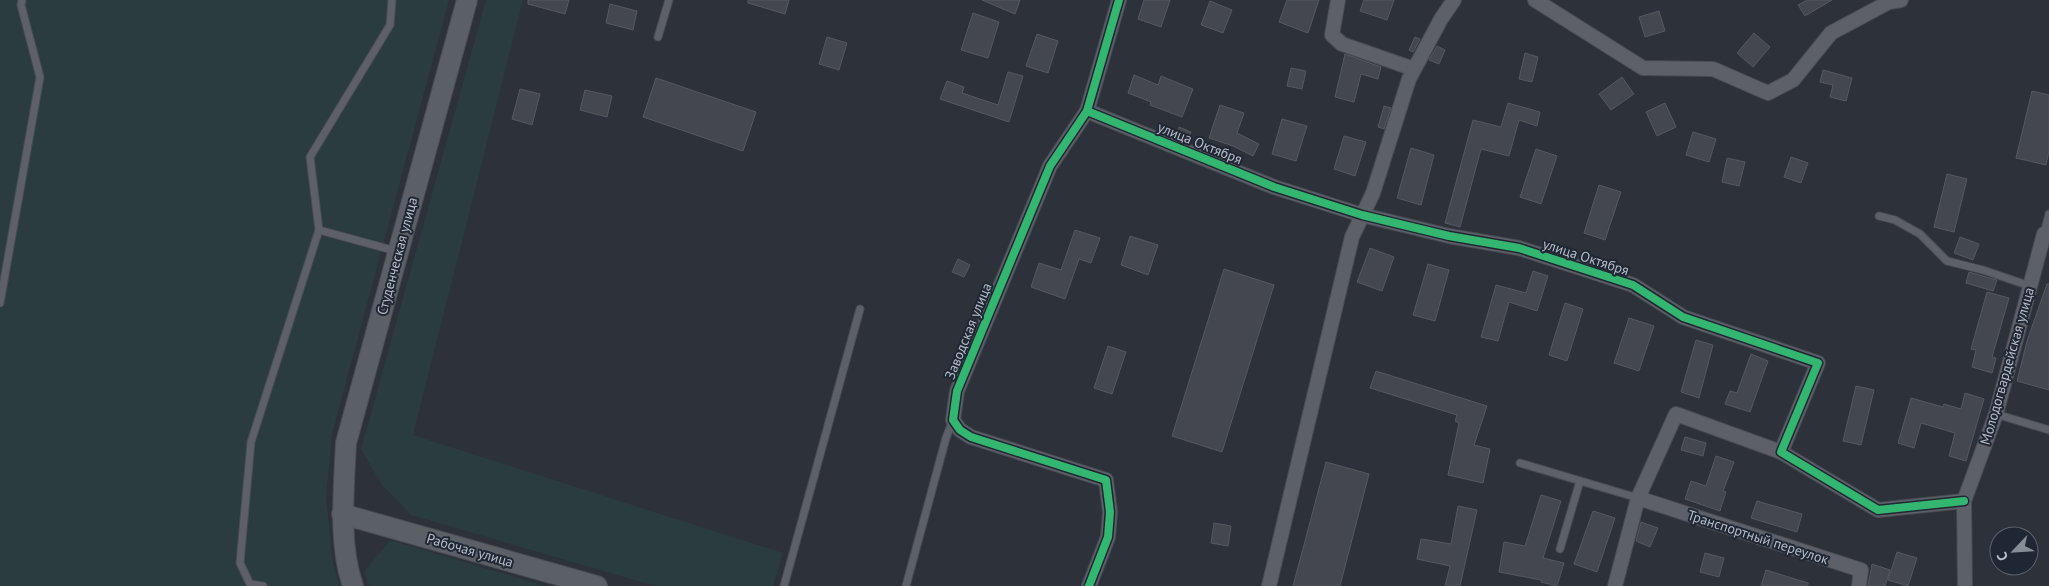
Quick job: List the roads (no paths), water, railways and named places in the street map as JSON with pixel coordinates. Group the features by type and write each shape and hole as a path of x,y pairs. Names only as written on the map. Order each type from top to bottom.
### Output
{"main road":[{"name":"Студенческая улица","path":"353,586 349,575 342,514 346,444 467,0"},
{"name":"Рабочая улица","path":"342,514 597,586"}],"street":[{"name":"Заводская улица","path":"953,420 957,391 1050,166 1087,110 1119,0"},
{"path":"1338,0 1332,35 1342,44 1414,69"},
{"path":"1269,586 1352,237 1373,193 1409,78 1441,19 1454,0"},
{"path":"1535,0 1643,68 1713,69 1768,93 1793,80 1831,33 1889,2 1901,0"},
{"name":"улица Октября","path":"1087,110 1274,187 1362,215 1529,252 1633,286 1683,318 1818,362 1781,452"},
{"name":"Молодогвардейская улица","path":"1964,501 1996,414 2030,286 2046,235"},
{"path":"1615,586 1638,498 1676,414 1781,452 1878,510 1964,501 1966,586"},
{"path":"953,420 965,434 977,440 1106,480 1110,512 1108,537 1089,586"},
{"name":"Транспортный переулок","path":"1638,498 1861,570 1859,586"}],"lane":[{"path":"0,303 40,77 21,5 22,0"},
{"path":"263,586 250,584 240,563 251,442 319,230 310,157 390,24 392,0"},
{"path":"658,37 670,0"},
{"path":"2046,235 2049,214"},
{"path":"1879,216 1896,220 1920,234 1947,261 1983,270 2030,286"},
{"path":"319,230 398,251"},
{"path":"784,586 860,309"},
{"path":"1996,414 2049,430"},
{"path":"906,586 946,438 953,420"},
{"path":"1520,463 1638,498"},
{"path":"1560,549 1580,481"}]}
